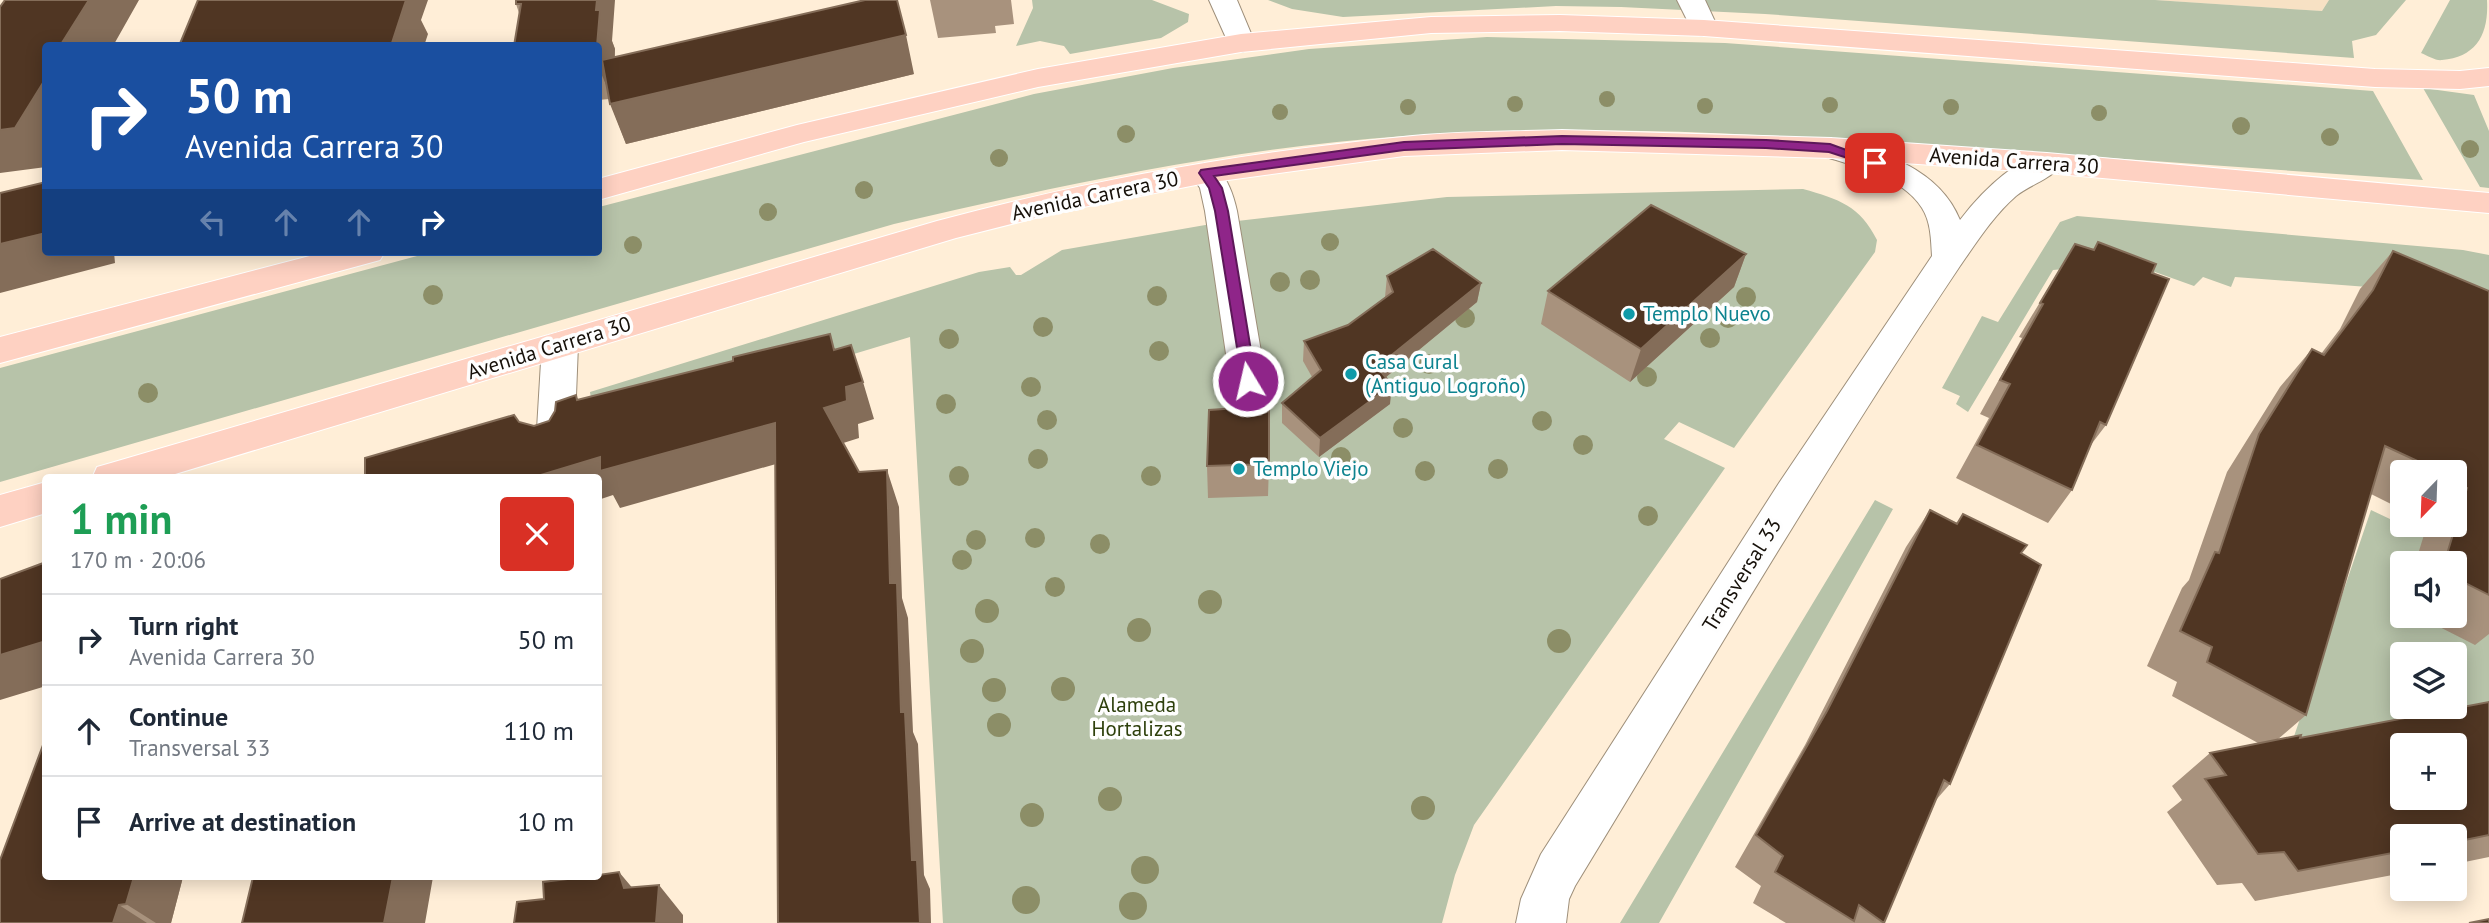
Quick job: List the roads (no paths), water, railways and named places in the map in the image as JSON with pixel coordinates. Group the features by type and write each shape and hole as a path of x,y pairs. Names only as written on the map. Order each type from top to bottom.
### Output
{"main road":[{"path":"602,190 797,134 1022,81 1241,43 1431,25 1560,23 1704,29 2375,78 2460,80 2489,77"},
{"name":"Avenida Carrera 30","path":"129,474 841,259 949,229 1063,201 1206,173 1404,146 1562,140 1766,144 2047,163 2489,203"},
{"path":"0,350 353,256"},
{"path":"0,510 42,498"}],"street":[{"path":"1223,0 1241,43"},
{"path":"1691,0 1704,29"},
{"path":"1830,148 1896,173 1930,195 1945,222 1949,257"},
{"name":"Transversal 33","path":"1543,911 1558,870 1793,494 1949,257 1990,203 2006,188 2047,163"},
{"path":"1206,173 1216,188 1222,211 1248,381"},
{"path":"555,446 560,345"}],"place":[{"name":"Templo Nuevo","path":"1629,314"},
{"name":"Casa Cural (Antiguo Logroño)","path":"1351,374"},
{"name":"Templo Viejo","path":"1239,469"}],"park label":[{"name":"Alameda Hortalizas","path":"1137,717"}]}
